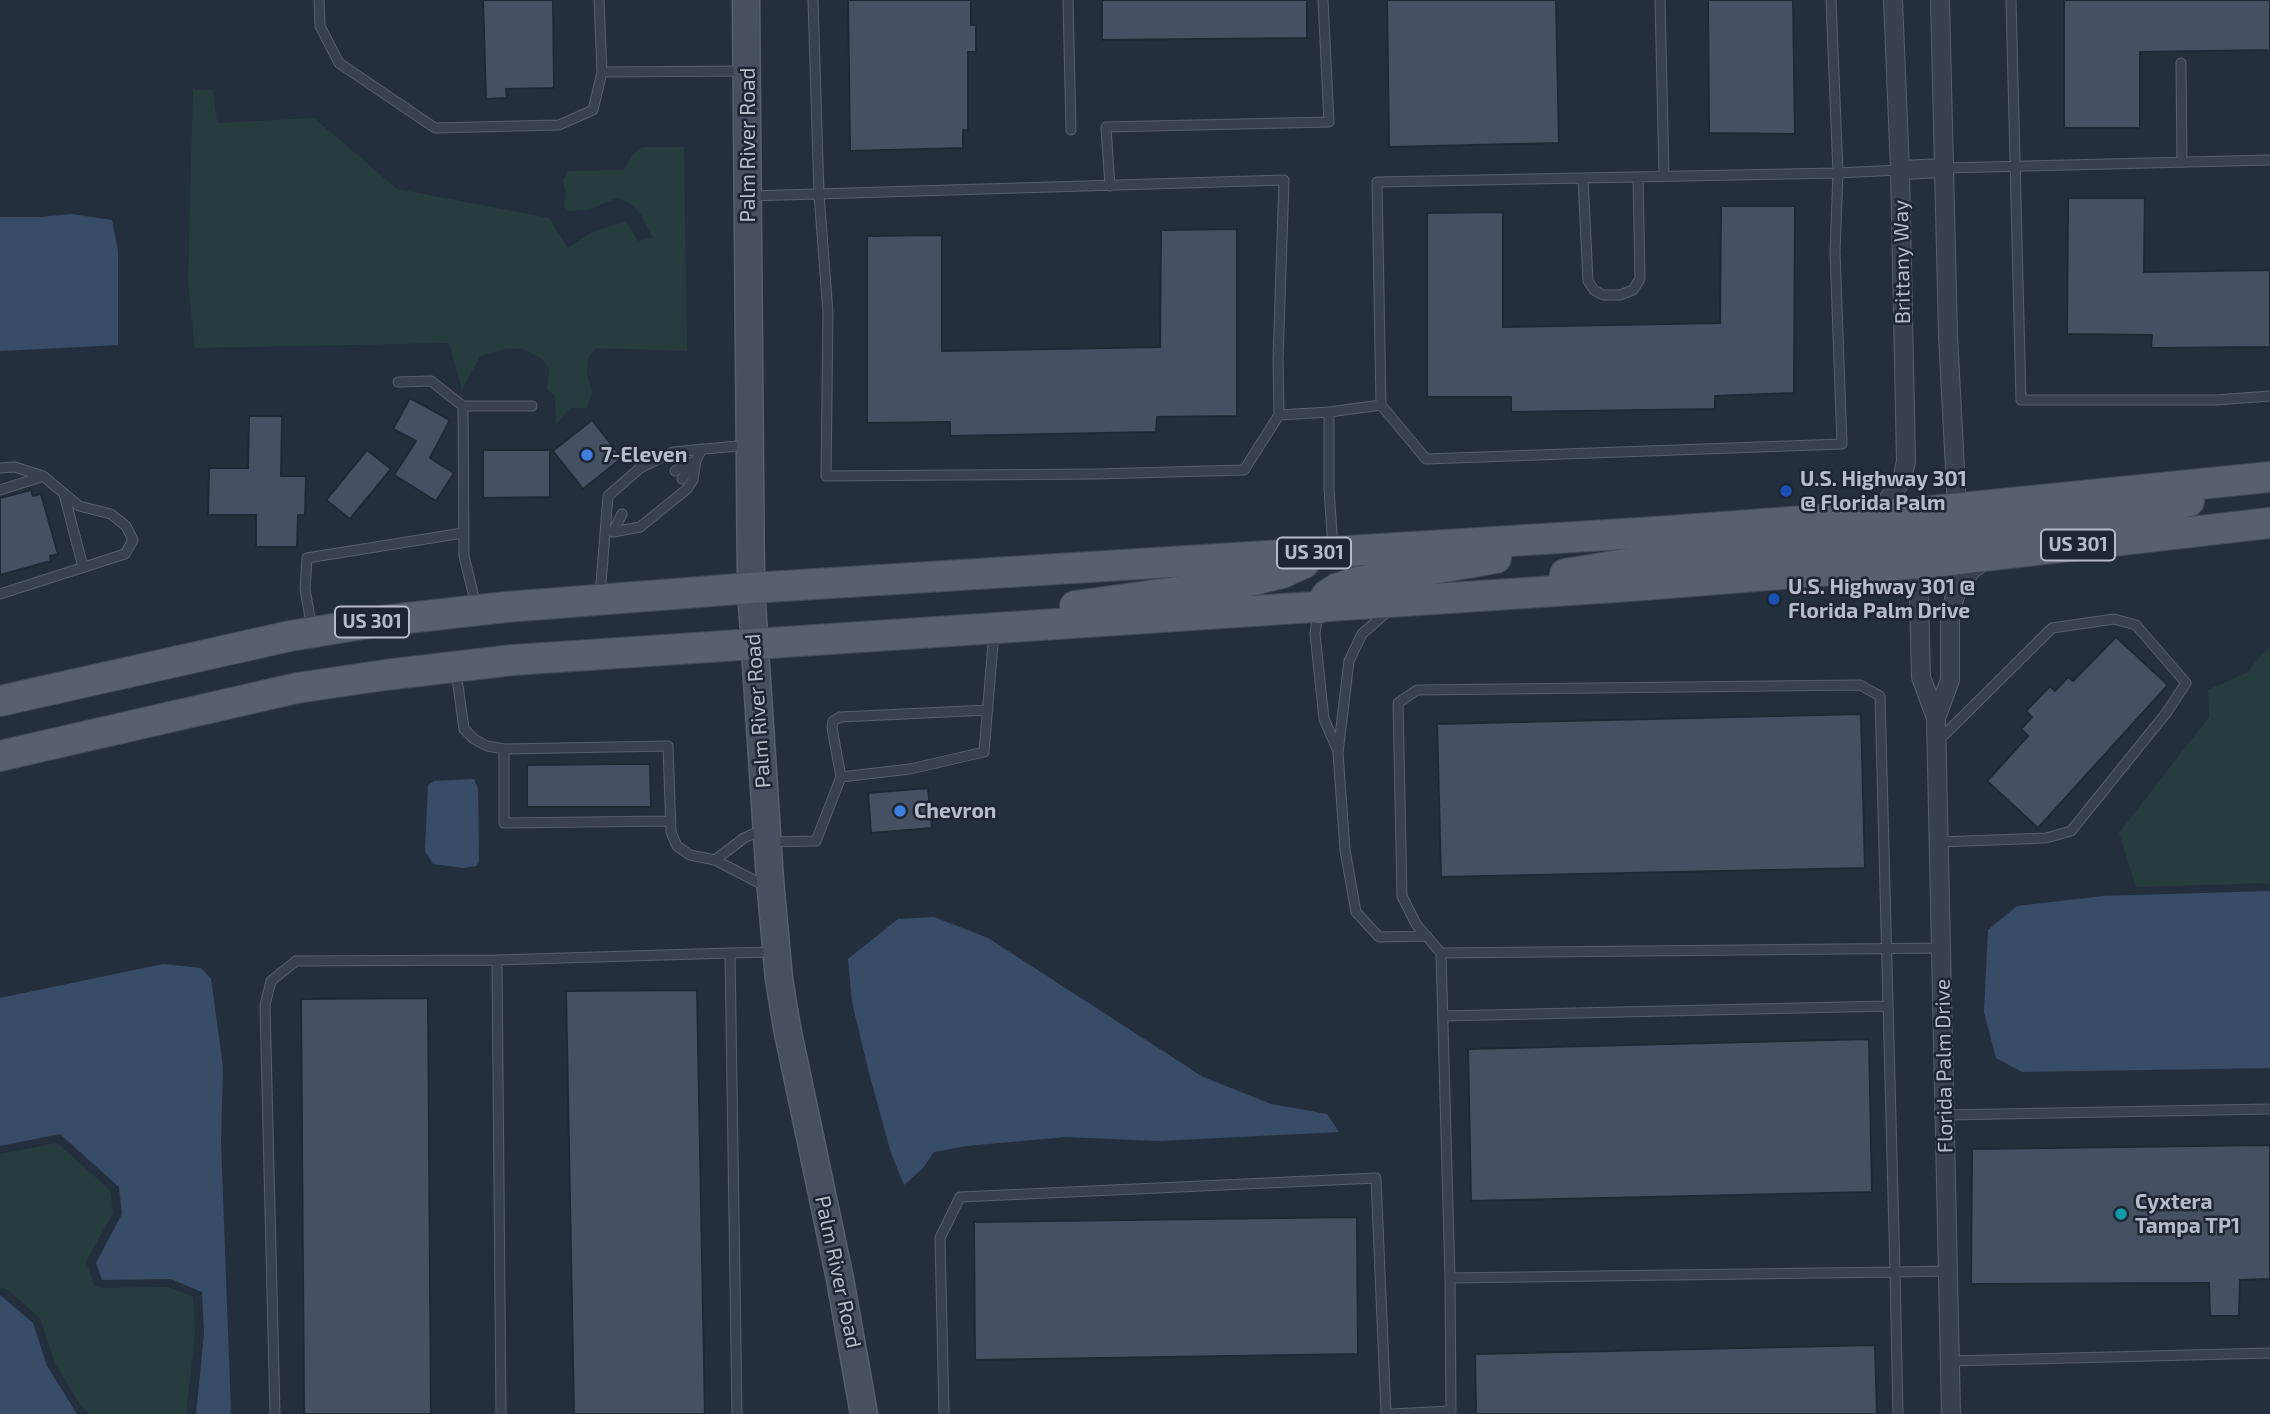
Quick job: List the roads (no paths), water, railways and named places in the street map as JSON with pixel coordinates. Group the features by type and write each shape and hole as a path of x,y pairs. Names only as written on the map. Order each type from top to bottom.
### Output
{"main road":[{"name":"US 301","path":"0,701 313,632 477,610 751,588 1877,515 2266,477"},
{"path":"1918,563 1950,542 1971,533 2098,521 2208,498 2266,477"},
{"path":"1502,595 1552,576 1646,561 1887,540 1925,532 1957,508"},
{"name":"US 301","path":"0,756 297,688 513,660 1398,603 1918,563 2270,523"},
{"path":"1319,608 1327,596 1338,588 1358,582 1655,531"},
{"path":"994,630 1075,606 1242,583 1282,573 1326,552"}],"street":[{"name":"Palm River Road","path":"746,0 751,588 766,835 787,1028 850,1332 864,1414"},
{"name":"Brittany Way","path":"1877,515 1902,480 1906,461 1900,170 1893,0"},
{"path":"1940,0 1948,335 1957,508"},
{"path":"1900,170 1945,168"},
{"name":"Florida Palm Drive","path":"1936,718 1950,680 1950,614 1957,589 1972,569 1994,555"},
{"name":"Florida Palm Drive","path":"1918,563 1921,677 1936,718 1937,742 1951,1414"}],"lane":[{"path":"319,0 320,26 339,63 435,128 559,125 593,110 602,72 600,0"},
{"path":"748,196 819,194 1110,186 1284,180 1278,359 1279,415 1244,470 826,476 828,313 819,194 813,0"},
{"path":"1068,0 1071,130"},
{"path":"1110,186 1107,127 1329,122 1323,0"},
{"path":"1660,0 1664,176"},
{"path":"1831,0 1838,173 1835,252 1842,444 1426,458 1381,405 1377,182 1838,173 1900,170"},
{"path":"2011,0 2021,400 2216,400 2270,396"},
{"path":"2181,63 2182,162"},
{"path":"602,72 747,71"},
{"path":"1945,168 2270,160"},
{"path":"1583,178 1588,281 1594,290 1603,295 1620,295 1633,290 1640,279 1638,177"},
{"path":"398,382 430,381 463,406 532,406"},
{"path":"1279,415 1381,405"},
{"path":"463,406 464,556 477,610"},
{"path":"1326,552 1329,412"},
{"path":"600,600 608,534 608,496 640,468 673,452 750,445"},
{"path":"682,479 702,449"},
{"path":"675,471 696,460"},
{"path":"608,534 640,527 687,489 693,480 696,460"},
{"path":"0,468 16,467 43,476 79,506 111,514 126,526 133,540 125,554 0,594"},
{"path":"0,489 43,476"},
{"path":"63,492 83,567"},
{"path":"608,534 622,514"},
{"path":"608,534 629,523"},
{"path":"313,632 305,589 307,558 463,533"},
{"path":"1398,603 1363,634 1349,661 1338,753 1345,850 1356,912 1379,937 1427,936"},
{"path":"1319,608 1315,634 1324,719 1338,753"},
{"path":"1937,742 2052,628 2114,619 2136,625 2186,683 2167,712 2071,831 2046,838 1940,842"},
{"path":"841,777 910,769 984,752 994,630"},
{"path":"455,667 464,729 474,739 488,746 504,749 668,746 671,832 677,846 690,855 715,860 771,888"},
{"path":"944,1414 940,1238 960,1197 1376,1178 1389,1414 1450,1412 1450,1278 1441,953 1416,924 1402,896 1398,703 1417,690 1860,685 1880,696 1898,1414"},
{"path":"715,860 744,838 766,835 816,841 841,777 832,721 841,717 988,710"},
{"path":"504,749 504,822 671,821"},
{"path":"1441,953 1942,948"},
{"path":"275,1414 265,1005 271,981 296,961 497,960 777,952"},
{"path":"730,953 737,1414"},
{"path":"497,960 501,1414"},
{"path":"1443,1016 1888,1006"},
{"path":"1945,1115 2270,1109"},
{"path":"1450,1278 1948,1271"},
{"path":"1950,1362 2270,1353"}],"water":[{"path":"71,214 112,220 118,251 118,345 0,351 0,217"},
{"path":"474,779 478,789 479,861 476,866 464,868 433,864 425,851 428,785 434,781"},
{"path":"2270,891 2270,1068 2022,1072 1996,1058 1984,1012 1988,930 2017,906 2103,896"},
{"path":"934,917 988,938 1203,1077 1271,1104 1327,1114 1339,1132 1158,1141 1066,1137 966,1146 934,1152 923,1168 904,1185 891,1153 869,1073 852,1002 848,959 898,919"},
{"path":"163,964 201,968 211,979 223,1067 221,1142 231,1414 196,1414 204,1334 202,1292 171,1279 102,1280 96,1263 122,1214 119,1187 60,1134 0,1146 0,998"},
{"path":"0,1295 33,1323 47,1366 77,1414 0,1414"}],"place":[{"name":"7-Eleven","path":"587,455"},
{"name":"U.S. Highway 301 @ Florida Palm","path":"1786,491"},
{"name":"U.S. Highway 301 @ Florida Palm Drive","path":"1774,599"},
{"name":"Chevron","path":"900,811"},
{"name":"Cyxtera Tampa TP1","path":"2121,1214"}]}
